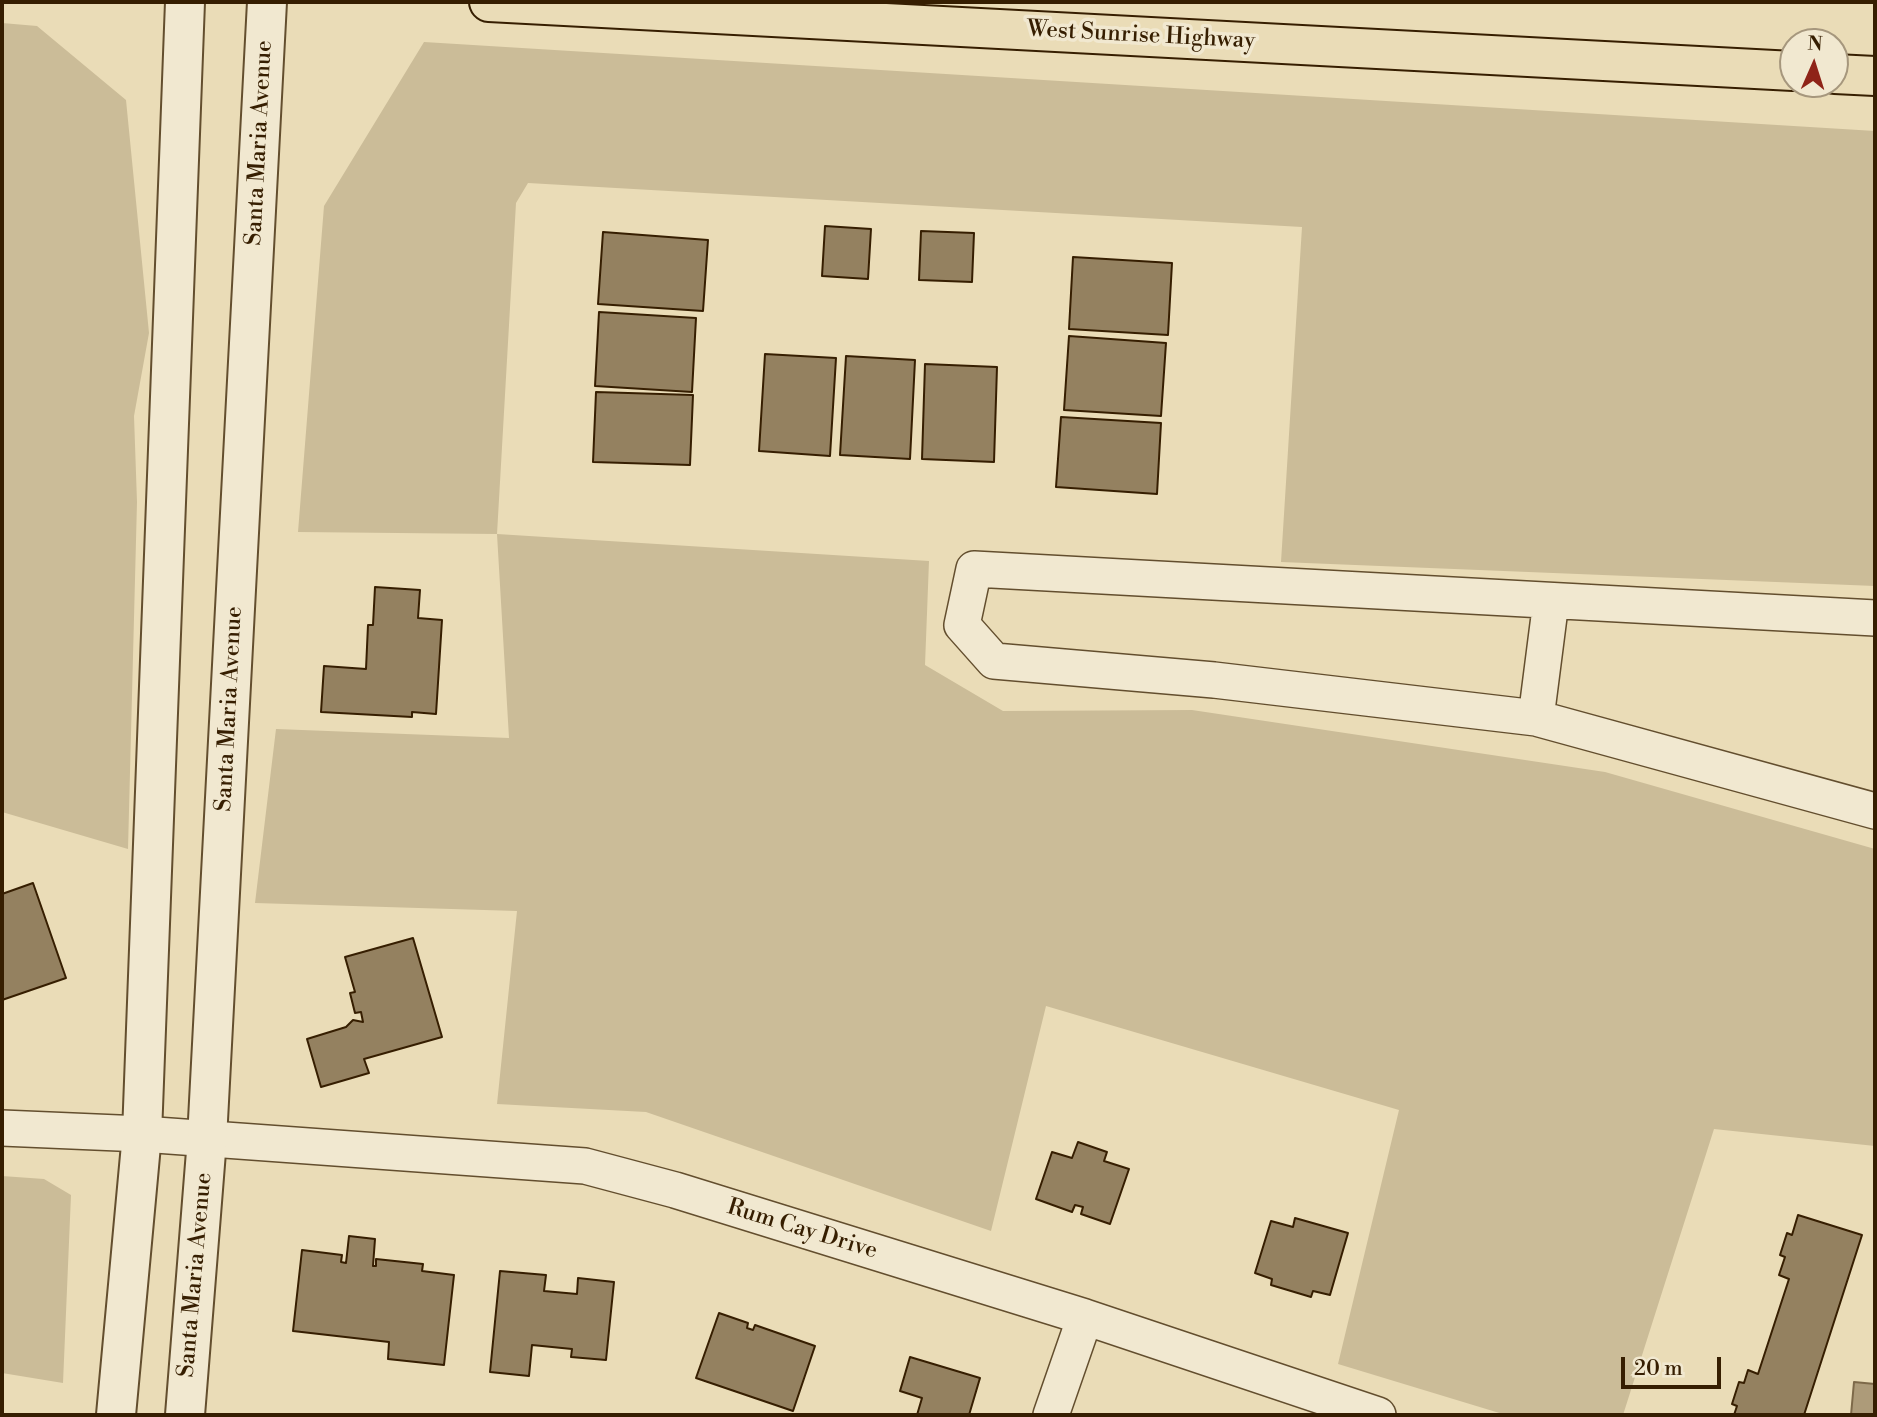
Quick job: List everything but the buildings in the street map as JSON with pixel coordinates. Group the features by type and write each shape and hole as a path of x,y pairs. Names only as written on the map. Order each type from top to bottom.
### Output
{"main road":[{"name":"West Sunrise Highway","path":"489,2 1779,70"},
{"path":"1849,75 1875,76"}],"street":[{"path":"116,1415 142,1134 185,2"},
{"name":"Santa Maria Avenue","path":"185,1415 207,1139 267,2"},
{"path":"1875,618 974,569 962,625 994,661 1214,680 1536,718 1875,811"},
{"path":"1536,718 1551,601"},
{"name":"Rum Cay Drive","path":"2,1128 142,1134 585,1166 675,1190 1085,1317 1378,1415"},
{"path":"1051,1415 1085,1317"}],"shaded area":[{"path":"2,23 37,26 126,100 149,333 134,416 137,502 128,849 2,812"},
{"path":"424,42 1875,131 1875,586 1281,562 1302,227 528,183 516,203 497,534 298,532 324,206"},
{"path":"497,534 929,561 925,665 1003,711 1192,710 1605,772 1875,849 1875,1146 1714,1129 1623,1415 1506,1415 1338,1364 1399,1110 1046,1006 991,1231 646,1112 497,1104 517,911 255,903 276,729 509,738"},
{"path":"2,1176 44,1179 71,1195 63,1383 2,1373"},
{"path":"1854,1382 1875,1384 1875,1415 1851,1415"}]}
